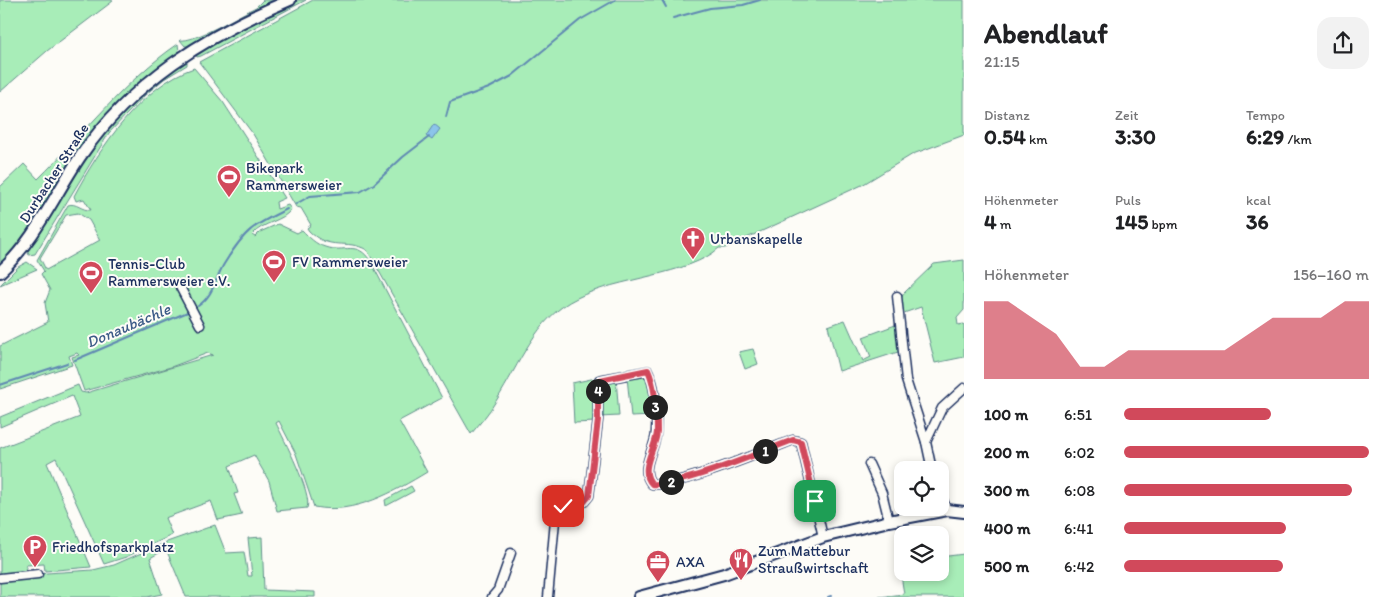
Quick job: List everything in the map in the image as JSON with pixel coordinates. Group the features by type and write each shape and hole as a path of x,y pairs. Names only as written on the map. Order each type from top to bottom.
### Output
{"street":[{"name":"Durbacher Straße","path":"0,272 20,251 42,221 79,158 122,104 146,82 187,52 225,31 290,0"},
{"path":"180,287 200,325"},
{"path":"897,296 906,380 926,442 930,461"},
{"path":"548,597 556,510 584,502 589,496 598,420 598,383 600,380 648,370 654,399 657,434 646,471 647,479 652,484 662,484 686,478 793,440 801,442 823,537"},
{"path":"926,442 942,408 964,388"},
{"path":"869,464 882,493 888,521"},
{"path":"949,510 964,512"},
{"path":"639,597 724,574 823,537 915,516"},
{"path":"492,597 498,590 511,553"},
{"path":"0,578 38,574"}],"green space":[{"path":"0,0 113,1 47,51 0,92"},
{"path":"263,0 281,0 190,46 185,46 180,40 196,37 218,27 256,7"},
{"path":"299,0 306,0 201,56 197,57 195,54 198,50"},
{"path":"313,0 964,0 964,135 913,154 862,185 725,248 719,248 706,257 690,264 593,291 562,307 539,330 505,387 471,434 367,250 352,245 324,241 309,231 307,228 311,225 301,208 296,207 253,134 199,62"},
{"path":"178,44 179,52 176,56 147,76 110,112 89,138 30,231 0,267 0,187 24,164 38,179 122,91"},
{"path":"187,59 187,65 164,79 145,95 109,133 35,254 29,255 27,250 50,217 96,141 138,94"},
{"path":"194,68 223,102 285,198 276,202 277,209 288,205 291,209 284,216 261,227 252,235 255,237 260,232 278,224 297,233 302,230 321,246 332,249 350,248 361,251 371,262 442,398 399,421 427,472 387,494 359,505 329,509 314,507 296,454 279,421 276,423 306,491 307,508 277,511 269,481 254,455 229,466 238,493 234,494 242,515 218,520 211,501 165,518 172,535 126,557 104,564 56,458 47,463 91,567 45,571 44,564 26,565 26,572 0,575 0,448 80,417 72,396 0,427 0,417 78,385 81,392 86,393 213,355 208,353 171,367 84,391 72,357 79,355 77,353 69,356 72,365 0,389 0,346 48,322 45,303 50,290 41,274 44,271 37,260 68,205 71,204 91,210 84,199 76,201 74,196 109,139 140,104 175,76","holes":["78,213 89,220 100,240 46,270 40,258 66,215"]},
{"path":"964,260 964,310 957,318 958,325 964,324 964,357 935,363 921,307 901,314 900,300 904,293 934,264"},
{"path":"27,262 37,269 0,285 18,267"},
{"path":"845,320 863,361 871,357 863,337 898,324 901,351 839,371 828,326"},
{"path":"753,349 758,364 745,369 739,352"},
{"path":"643,374 648,379 653,416 631,417 627,377"},
{"path":"596,378 596,422 574,423 572,383"},
{"path":"616,378 619,416 600,417 603,383"},
{"path":"411,486 414,491 386,506 385,500"},
{"path":"215,525 226,553 244,552 248,576 252,576 248,538 262,537 264,590 315,592 315,597 186,597 166,549 150,558 162,594 147,597 0,597 0,580 47,573 93,570 114,565 164,543"},
{"path":"964,554 964,597 879,597 904,594 902,581 949,581 949,556"}],"water":[{"path":"434,124 440,129 432,140 426,136"}],"waterway":[{"name":"Donaubächle","path":"446,117 450,102 489,88 512,76 580,20 615,0"},
{"name":"Donaubächle","path":"662,0 666,7"},
{"name":"Donaubächle","path":"673,18 710,8 743,5 760,0"},
{"name":"Donaubächle","path":"296,204 310,196 360,192 374,184 403,157 429,137"},
{"name":"Donaubächle","path":"198,306 208,297 224,264 244,236 257,225 287,209"},
{"name":"Donaubächle","path":"75,360 190,311"},
{"name":"Donaubächle","path":"0,385 67,363"}],"place":[{"name":"Bikepark Rammersweier","path":"229,198"},
{"name":"Urbanskapelle","path":"693,260"},
{"name":"FV Rammersweier","path":"274,283"},
{"name":"Tennis-Club Rammersweier e.V.","path":"91,294"},
{"name":"Friedhofsparkplatz","path":"35,568"},
{"name":"Zum Mattebur Straußwirtschaft","path":"741,581"},
{"name":"AXA","path":"658,583"}],"route":[{"path":"563,506 584,502 591,490 598,420 598,383 600,380 648,370 651,377 657,434 646,471 647,479 652,484 662,484 686,478 793,440 801,442 815,501"}]}
